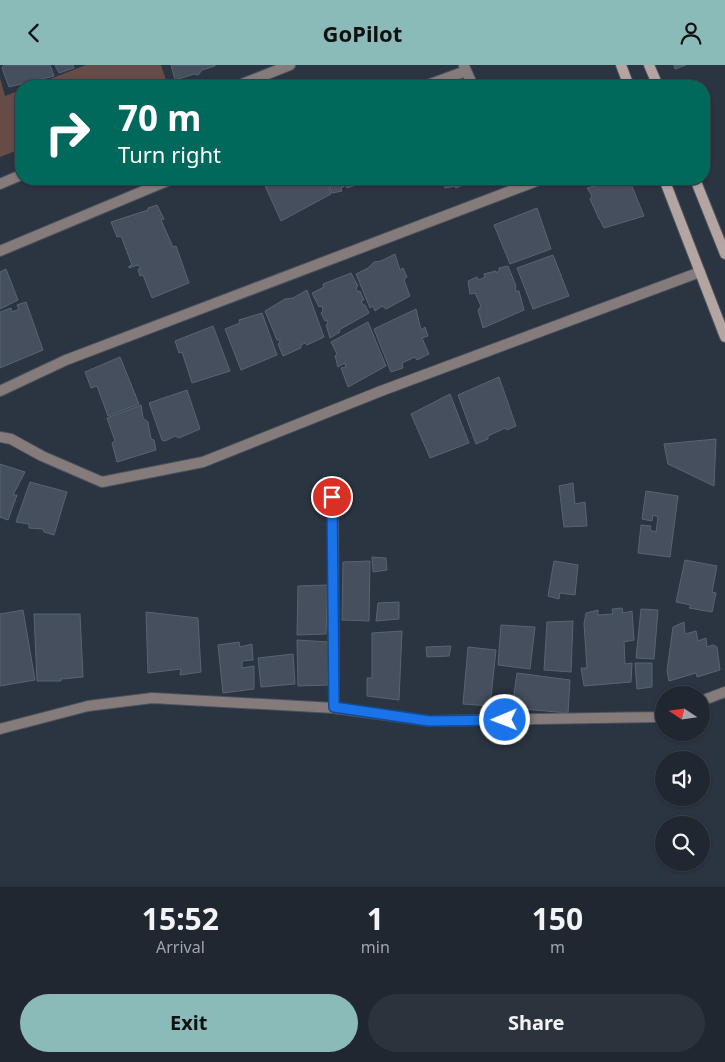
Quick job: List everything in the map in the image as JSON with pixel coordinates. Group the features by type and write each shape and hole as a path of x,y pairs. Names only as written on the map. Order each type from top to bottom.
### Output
{"street":[{"path":"252,80 290,65"},
{"path":"620,65 626,80"},
{"path":"649,65 655,80"},
{"path":"438,80 465,68 470,80"},
{"path":"0,184 15,178"},
{"path":"0,251 158,185"},
{"path":"0,391 66,360 511,185"},
{"path":"666,185 725,337"},
{"path":"698,185 722,237 725,254"},
{"path":"0,437 11,439 102,482 203,462 381,391 700,272"},
{"path":"332,497 334,707"},
{"path":"710,698 725,692"},
{"path":"0,729 88,706 152,698 334,707 429,721 655,717"}],"shaded area":[{"path":"86,65 161,65 166,80 47,80"},
{"path":"0,78 5,96 15,92 15,151 0,157"}],"building":[{"path":"4,65 50,65 54,76 38,80 15,80 15,86 9,87 2,68"},
{"path":"55,65 73,65 74,68 59,73"},
{"path":"171,65 215,66 202,70 198,75 194,74 175,80"},
{"path":"674,65 686,65 675,69"},
{"path":"265,185 327,185 331,194 281,221"},
{"path":"329,185 346,185 341,188 342,191 332,193"},
{"path":"444,185 463,185 456,188 455,186 445,188"},
{"path":"599,185 631,185 644,216 604,228 590,199 592,196 587,188"},
{"path":"157,205 164,219 161,220 173,247 176,246 189,283 152,298 143,275 140,276 138,269 141,269 138,265 129,268 132,265 121,236 117,237 111,222 148,210 148,208"},
{"path":"537,208 551,249 510,264 494,225"},
{"path":"395,254 400,270 403,268 407,277 404,280 410,296 386,309 382,306 375,311 373,306 370,308 356,274 368,268 374,262 381,261"},
{"path":"553,255 569,296 533,309 517,268"},
{"path":"508,266 516,286 515,291 519,291 524,310 483,328 478,310 481,306 475,293 470,294 468,281 477,277 479,280 485,277 484,274 496,271 496,273 499,271 499,268"},
{"path":"6,269 18,300 0,309 0,272"},
{"path":"351,273 358,286 356,288 358,292 360,291 364,300 361,301 369,313 339,330 340,332 330,338 326,325 328,324 327,320 325,321 321,313 323,311 322,306 319,307 312,293 324,287 323,284"},
{"path":"307,290 324,337 307,345 305,343 301,345 301,348 283,356 278,344 280,340 277,340 265,311 285,299 293,298"},
{"path":"26,302 43,350 0,368 0,312 11,308 12,312 19,309 17,305"},
{"path":"416,309 421,330 425,327 428,336 422,338 429,354 417,360 415,357 402,363 403,368 391,372 374,329"},
{"path":"262,313 277,355 241,370 225,329 240,323 239,320"},
{"path":"368,322 386,366 348,387 341,368 346,367 345,363 338,367 335,356 337,354 331,342"},
{"path":"213,326 230,371 192,383 182,352 179,353 175,341"},
{"path":"120,357 139,404 108,416 97,386 91,388 85,372"},
{"path":"499,377 516,426 507,430 505,428 476,444 458,395"},
{"path":"187,390 200,429 179,438 175,436 165,441 162,440 149,403"},
{"path":"450,394 469,443 430,458 411,414"},
{"path":"141,405 143,418 148,422 151,439 154,440 156,450 117,462 112,443 115,441 107,418"},
{"path":"716,439 714,486 668,464 664,444"},
{"path":"0,464 25,472 13,495 17,495 8,520 0,517"},
{"path":"30,482 67,492 54,535 44,532 43,529 29,528 29,524 16,522"},
{"path":"573,483 575,504 585,502 587,526 564,527 559,486"},
{"path":"646,491 678,496 670,557 638,553 641,525 651,526 650,530 656,532 658,517 653,515 652,521 642,519"},
{"path":"372,557 386,558 387,570 373,572"},
{"path":"685,560 717,566 712,592 716,593 712,612 689,608 691,605 676,602"},
{"path":"370,561 369,621 342,620 343,562"},
{"path":"554,561 578,565 575,595 560,593 559,599 548,596"},
{"path":"328,585 326,634 297,635 298,586"},
{"path":"399,602 399,619 376,621 378,603"},
{"path":"622,608 623,613 632,611 634,640 624,642 625,664 632,663 631,682 584,686 581,668 587,668 584,624 586,613 598,610 598,615 613,614 612,609"},
{"path":"641,609 658,610 654,659 636,658"},
{"path":"23,610 35,680 0,686 0,614"},
{"path":"146,612 198,618 201,672 180,675 181,669 148,673"},
{"path":"34,614 80,614 83,677 61,679 61,681 37,681"},
{"path":"573,621 571,672 544,670 547,622"},
{"path":"684,622 685,634 696,631 698,641 706,638 707,647 713,645 717,647 720,670 697,677 696,673 669,681 667,671 673,627"},
{"path":"501,625 535,627 530,669 498,665"},
{"path":"402,631 399,700 367,696 367,678 372,678 372,633"},
{"path":"297,640 329,642 328,685 298,686"},
{"path":"239,642 240,647 252,644 253,660 242,661 242,668 254,666 254,689 223,693 218,645"},
{"path":"451,646 449,656 427,657 426,647"},
{"path":"468,647 496,650 490,706 463,704"},
{"path":"293,654 295,684 261,687 258,658"},
{"path":"635,663 652,663 652,687 637,689"},
{"path":"517,673 570,680 568,713 512,708"}],"route":[{"path":"332,497 334,707 429,721 505,720"}]}
